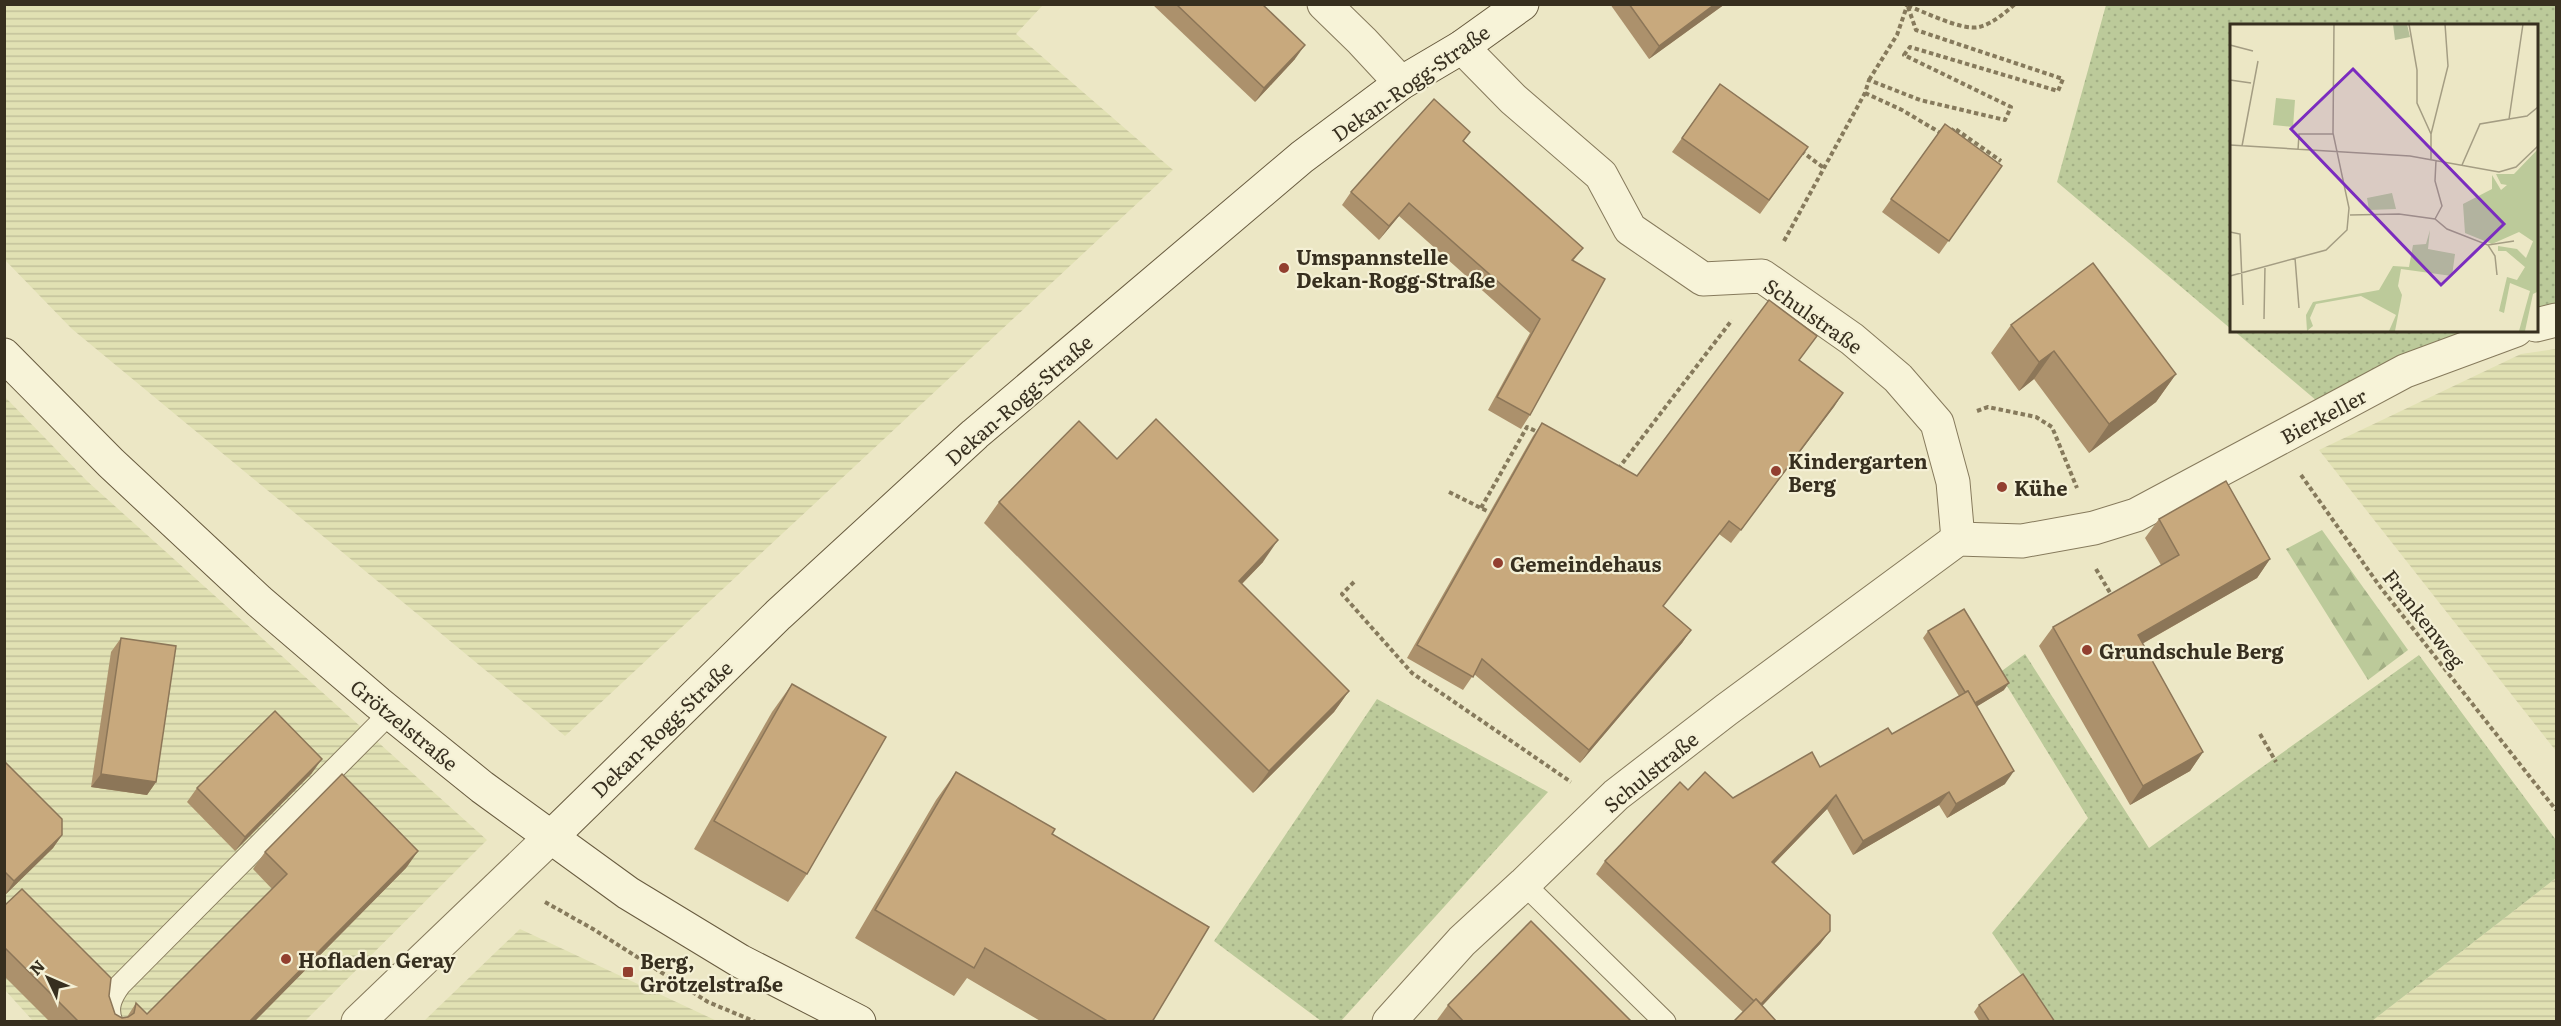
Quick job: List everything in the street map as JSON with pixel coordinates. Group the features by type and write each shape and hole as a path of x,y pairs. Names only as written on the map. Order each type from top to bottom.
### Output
{"street":[{"path":"1324,4 1362,40 1401,83"},
{"name":"Dekan-Rogg-Straße","path":"358,1022 507,882 778,615 975,434 1302,157 1401,83 1462,47 1522,4"},
{"name":"Schulstraße","path":"1393,1020 1462,940 1616,795 1958,539 1953,482 1937,423 1898,378 1852,339 1762,276 1703,279 1630,229 1601,175 1513,99 1462,47"},
{"path":"2537,325 2556,320"},
{"name":"Bierkeller","path":"2094,528 2136,515 2405,371 2511,332"},
{"name":"Grötzelstraße","path":"4,355 111,463 259,601 482,787 628,893 740,961 859,1022"},
{"path":"1958,539 2022,541 2094,528"}],"lane":[{"path":"112,1022 110,999 120,985 390,712"},
{"path":"1524,884 1665,1022"}],"path":[{"path":"1907,5 1968,27 1981,27 2002,15 2015,4"},
{"path":"1616,472 1711,350 1788,235 1865,93 1869,80 1897,35 1907,5"},
{"path":"1869,80 1920,100 2005,120 2011,107 1904,55 1910,47 2058,91 2063,79 1916,30 1907,5"},
{"path":"1865,93 1902,110 1947,137 1954,128 2001,161"},
{"path":"1795,146 1824,168"},
{"path":"2008,413 2036,417 2052,427 2094,528"},
{"path":"1481,508 1527,427 1547,437"},
{"name":"Frankenweg","path":"2276,440 2381,588 2556,810"},
{"path":"1449,492 1487,511"},
{"path":"1354,582 1342,594 1412,673 1576,785"},
{"path":"2260,734 2276,762"},
{"path":"507,882 593,929 708,1002 756,1022"}],"green space":[{"path":"5,4 1043,5 1016,34 1173,170 565,736 72,329 5,260"},
{"path":"2106,5 2556,5 2556,303 2537,308 2537,24 2230,24 2230,328 2057,182"},
{"path":"2235,332 2472,332 2317,401"},
{"path":"2556,349 2556,751 2319,450 2521,354"},
{"path":"5,397 87,481 487,840 305,1021 33,1021 5,990"},
{"path":"2322,530 2408,650 2368,680 2286,549"},
{"path":"2025,654 2149,848 2419,655 2556,840 2556,878 2372,1021 2053,1021 1992,933 2088,818 1999,673"},
{"path":"1377,699 1548,792 1341,1021 1321,1021 1214,941"},
{"path":"2556,878 2556,1021 2372,1021"},
{"path":"520,929 717,1021 424,1021"}],"building":[{"path":"1176,4 1262,4 1305,45 1264,88"},
{"path":"1629,4 1715,4 1659,46"},
{"path":"1720,84 1808,147 1769,200 1682,138"},
{"path":"1434,99 1470,132 1463,141 1583,248 1572,260 1605,279 1530,415 1497,397 1540,319 1409,203 1389,226 1351,192"},
{"path":"1945,124 2002,166 1949,241 1891,199"},
{"path":"2093,263 2176,374 2109,424 2054,351 2039,362 2011,325"},
{"path":"1769,300 1817,336 1799,360 1843,393 1741,530 1729,521 1663,606 1691,630 1589,750 1482,659 1473,677 1417,645 1542,423 1637,476"},
{"path":"1156,419 1278,540 1239,581 1349,691 1269,771 999,502 1079,421 1117,459"},
{"name":"Grundschule Berg","path":"2226,481 2270,559 2138,635 2203,752 2143,786 2053,627 2179,555 2159,519"},
{"path":"1964,609 2009,683 1975,703 1968,691 1965,692 1928,631"},
{"path":"121,638 176,646 156,782 101,774"},
{"path":"792,684 886,737 807,874 714,821"},
{"path":"1968,691 2014,771 1956,804 1949,792 1863,841 1836,795 1772,862 1830,915 1830,931 1761,1004 1756,999 1754,1001 1605,861 1680,782 1688,790 1705,772 1733,798 1812,752 1820,767 1888,728 1892,734"},
{"path":"275,711 322,759 245,837 197,788"},
{"path":"4,761 62,819 62,835 14,881 4,871"},
{"path":"956,772 1055,829 1052,834 1209,927 1152,1022 1109,1022 985,948 974,968 875,910"},
{"path":"342,774 418,851 249,1022 79,1022 4,947 4,906 22,889 111,978 109,996 115,1014 122,1018 128,1017 134,1013 136,1003 147,1014 287,874 265,852"},
{"path":"1531,921 1632,1022 1464,1022 1448,1005"},
{"path":"2023,974 2055,1022 1990,1022 1979,1005"},
{"path":"1756,999 1777,1022 1733,1022"}],"place":[{"name":"Umspannstelle Dekan-Rogg-Straße","path":"1284,268"},
{"name":"Kindergarten Berg","path":"1776,471"},
{"name":"Kühe","path":"2002,487"},
{"name":"Gemeindehaus","path":"1498,563"},
{"name":"Grundschule Berg","path":"2087,650"},
{"name":"Hofladen Geray","path":"286,959"},
{"name":"Berg, Grötzelstraße","path":"628,972"}]}
